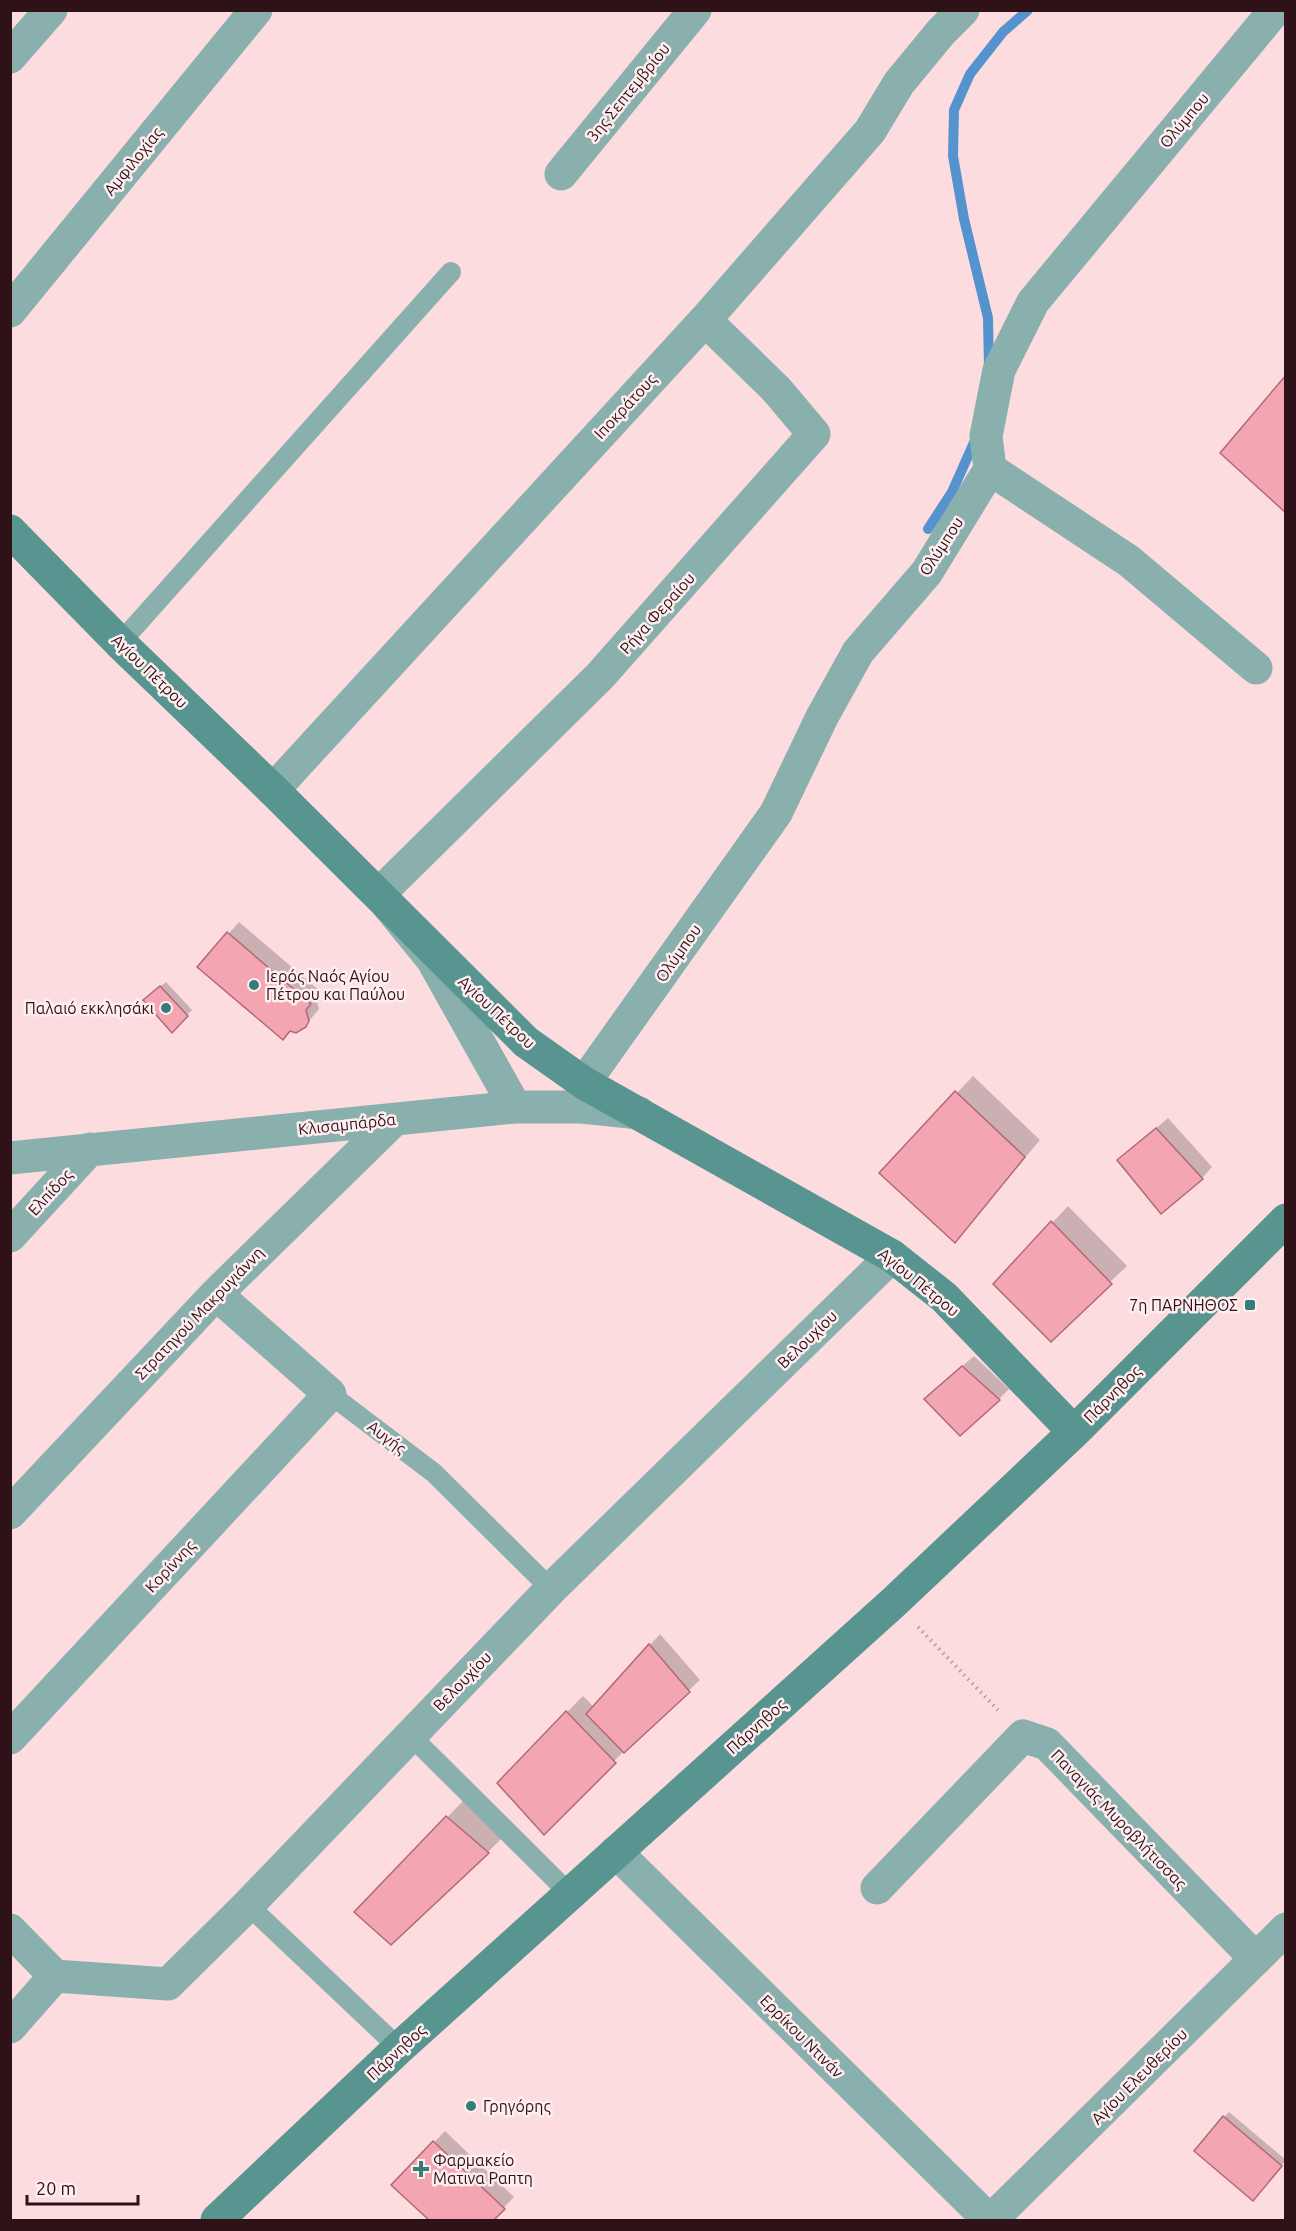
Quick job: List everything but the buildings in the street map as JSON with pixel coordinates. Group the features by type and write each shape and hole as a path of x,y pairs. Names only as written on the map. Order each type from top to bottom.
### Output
{"main road":[{"name":"Αγίου Πέτρου","path":"10,531 120,643 379,894 526,1042 584,1083 679,1134 693,1146 795,1200 892,1256 944,1297 1074,1432"},
{"name":"Πάρνηθος","path":"217,2220 399,2048 894,1602 1074,1432 1286,1220"}],"street":[{"path":"10,57 51,10"},
{"name":"Αμφιλοχίας","path":"10,311 256,10"},
{"name":"3ης Σεπτεμβρίου","path":"561,174 695,10"},
{"name":"Ιποκράτους","path":"273,790 705,320 870,131 900,82 941,32 963,10"},
{"name":"Ολύμπου","path":"584,1083 776,813 822,717 858,652 927,572 990,469 986,436 999,370 1033,302 1275,10"},
{"name":"Ρήγα Φεραίου","path":"379,894 600,676 814,434 776,389 705,320"},
{"path":"990,469 1129,561 1256,668"},
{"path":"379,894 432,959 515,1107"},
{"name":"Κλισαμπάρδα","path":"10,1158 515,1107 635,1111 679,1134"},
{"name":"Στρατηγού Μακρυγιάννη","path":"10,1513 216,1294 394,1120"},
{"name":"Ελπίδος","path":"10,1236 90,1149"},
{"name":"Βελουχίου","path":"55,1976 168,1984 248,1905 551,1589 892,1256"},
{"name":"Αυγής","path":"216,1294 330,1394"},
{"name":"Κορίννης","path":"10,1738 330,1394"},
{"path":"877,1888 1023,1736"},
{"name":"Παναγιάς Μυροβλήτισσας","path":"1023,1736 1047,1744 1256,1959"},
{"name":"Ερρίκου Ντινάν","path":"616,1852 990,2220"},
{"name":"Αγίου Ελευθερίου","path":"990,2220 1286,1929"},
{"path":"10,1930 55,1976 10,2026"}],"lane":[{"path":"120,643 451,272"},
{"name":"Αυγής","path":"330,1394 434,1473 551,1589"},
{"path":"410,1735 570,1893"},
{"path":"248,1905 399,2048"}],"path":[{"path":"894,1602 1023,1736"}],"waterway":[{"path":"989,367 988,318 964,219 953,156 954,110 970,74 1003,32 1028,10"},
{"path":"928,529 952,492 976,438"}],"place":[{"name":"Ιερός Ναός Αγίου Πέτρου και Παύλου","path":"254,985"},
{"name":"Παλαιό εκκλησάκι","path":"166,1008"},
{"name":"7η ΠΑΡΝΗΘΟΣ","path":"1250,1305"},
{"name":"Γρηγόρης","path":"471,2106"},
{"name":"Φαρμακείο Ματινα Ραπτη","path":"421,2169"}]}
